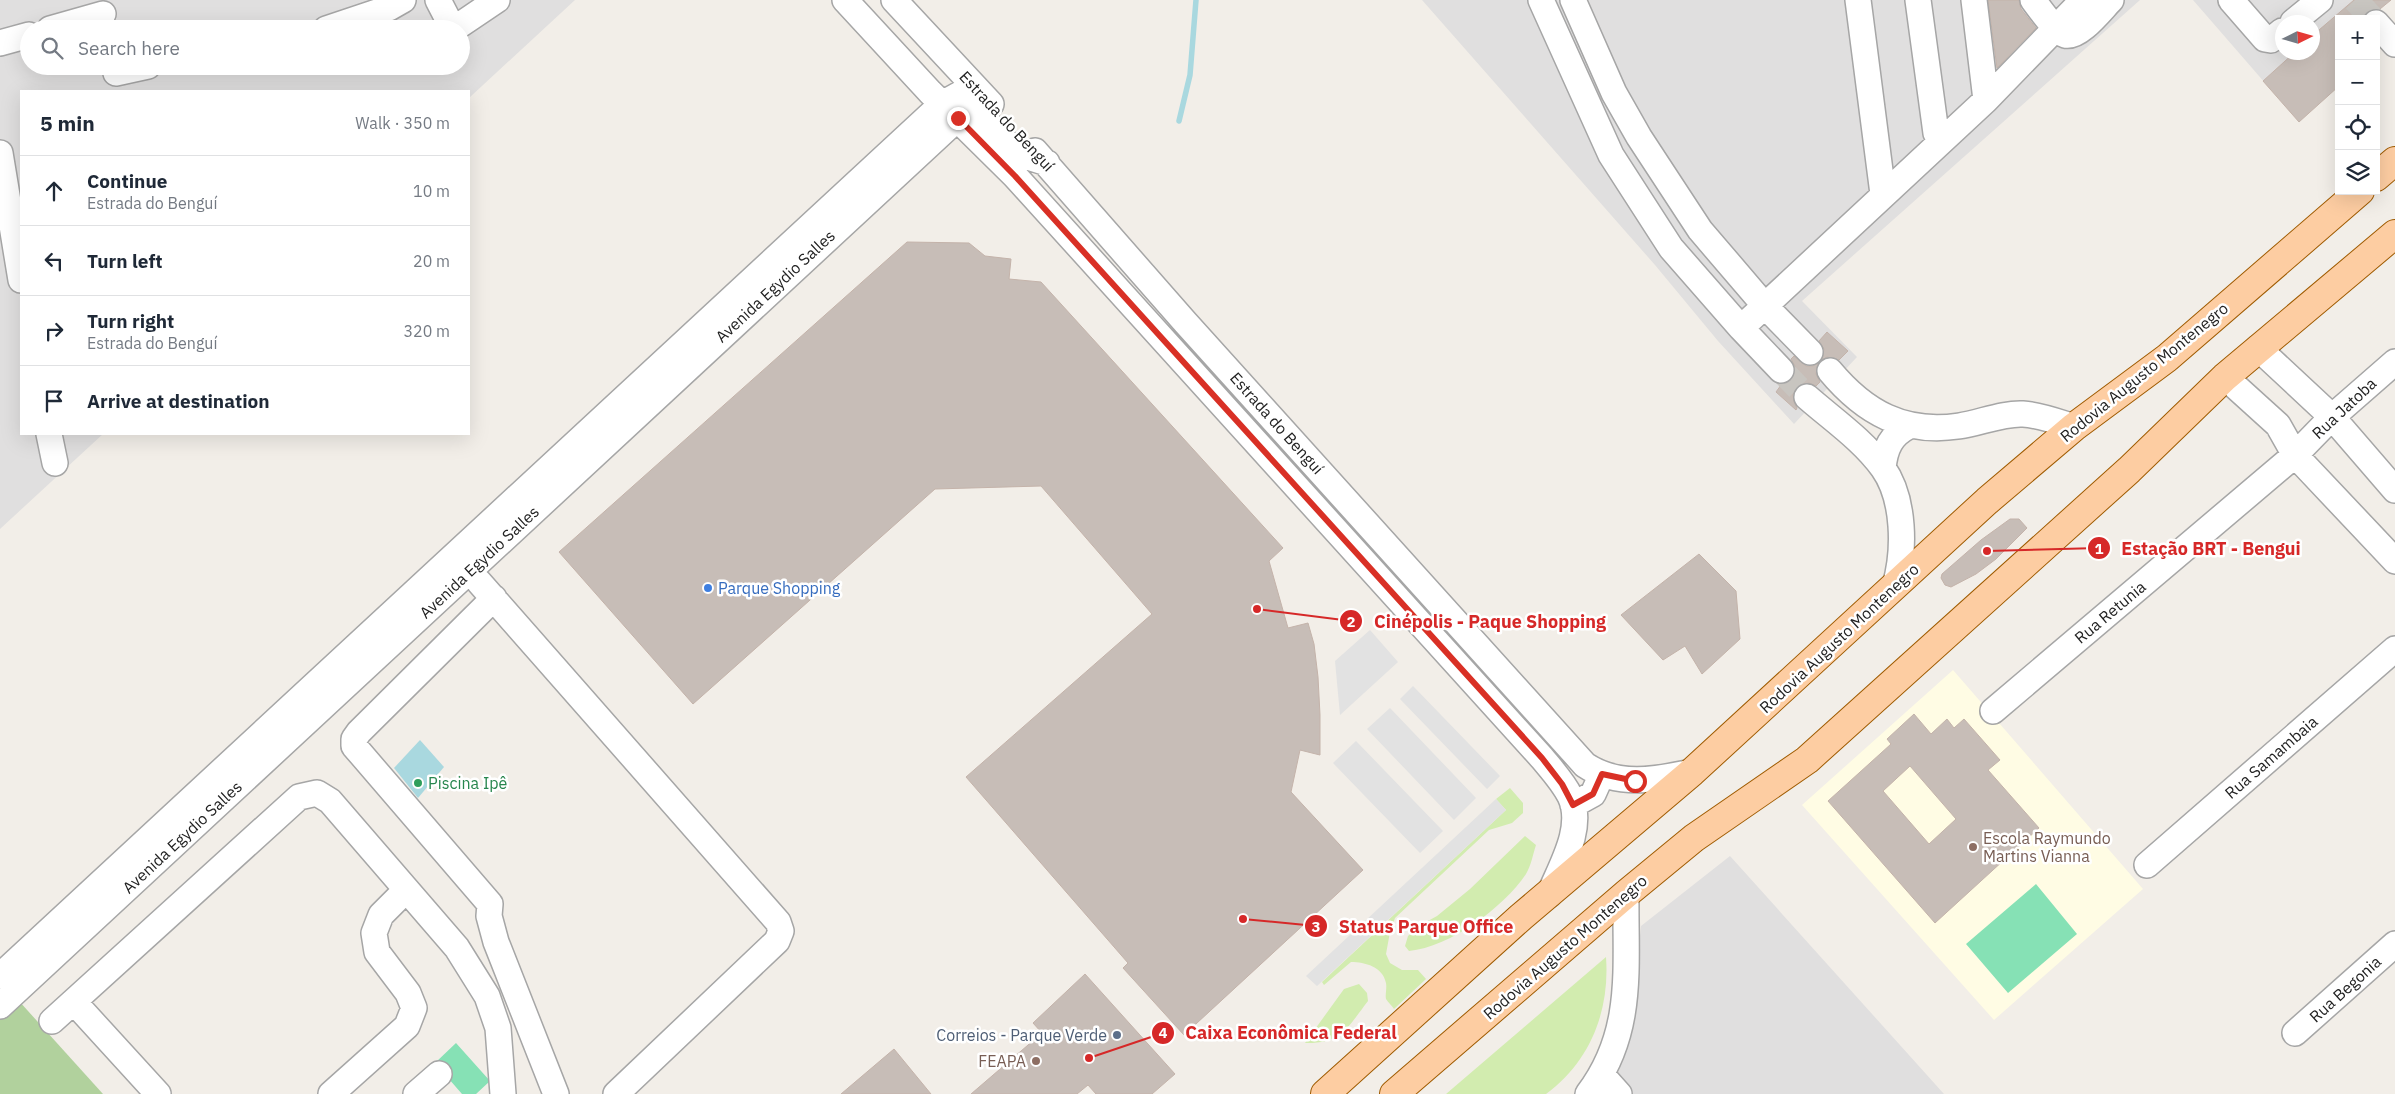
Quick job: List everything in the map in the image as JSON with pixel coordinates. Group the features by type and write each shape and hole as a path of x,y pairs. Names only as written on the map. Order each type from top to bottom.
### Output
{"main road":[{"path":"2380,173 2395,160"},
{"name":"Rodovia Augusto Montenegro","path":"1325,1094 1521,917 1692,772 1988,501 2074,428 2167,358 2355,195"},
{"name":"Rodovia Augusto Montenegro","path":"1394,1094 1626,894 1694,838 1807,760 2129,470 2225,377 2395,234"}],"street":[{"path":"353,20 389,8 403,0"},
{"path":"438,0 449,20"},
{"path":"467,20 497,0"},
{"name":"Estrada do Benguí","path":"845,0 950,111 1015,176 1542,758 1562,784 1573,805 1574,823 1571,839 1549,895"},
{"name":"Estrada do Benguí","path":"894,0 1047,163 1185,322 1585,765 1602,774 1635,781 1692,772"},
{"path":"1541,0 1611,155 1672,248 1741,328 1781,370"},
{"path":"1573,0 1614,93 1639,137 1700,230 1765,306 1810,352"},
{"path":"1858,0 1883,194"},
{"path":"1918,0 1936,133 1940,142"},
{"path":"1974,0 1986,100"},
{"path":"2033,0 2057,28 2064,34 2072,35 2089,24 2111,0"},
{"path":"1741,328 1986,100 2083,0"},
{"path":"2231,0 2265,39 2271,40 2275,37"},
{"path":"82,20 103,14"},
{"path":"2380,27 2395,44"},
{"path":"0,43 20,37"},
{"path":"1590,109 1614,93"},
{"path":"950,111 960,94 1009,145 1025,156 1047,163"},
{"name":"Avenida Egydio Salles","path":"0,976 950,111"},
{"name":"Avenida Egydio Salles","path":"0,1006 950,111"},
{"path":"1611,155 1639,137"},
{"path":"0,153 20,274"},
{"path":"1166,341 1185,322"},
{"path":"2258,348 2332,417 2395,490"},
{"name":"Rua Jatoba","path":"2295,455 2332,417 2395,362"},
{"path":"1830,371 1850,392 1884,418 1909,426 1958,426 2021,414 2051,419 2074,428"},
{"path":"2225,377 2278,425 2295,455 2395,561"},
{"path":"1826,415 1850,392"},
{"path":"1807,397 1870,453 1889,478 1898,507 1903,541 1901,564 1895,586"},
{"path":"1883,468 1884,452 1891,440 1898,432 1909,426"},
{"path":"49,435 55,462"},
{"name":"Rua Retunia","path":"1993,711 2295,455"},
{"path":"556,1094 496,942 489,916 490,904 354,746 354,739 359,732 486,590 778,922 781,931 777,941 616,1094"},
{"name":"Rua Samambaia","path":"2147,865 2395,649"},
{"path":"1573,805 1593,794 1602,774"},
{"path":"52,1020 299,797 317,793 330,801 457,948 487,996 498,1028 503,1094"},
{"path":"331,1094 406,1026 414,1008 408,993 376,952 374,933 381,915 406,890"},
{"path":"1619,1094 1595,1085 1617,1042 1624,1005 1626,894"},
{"name":"Rua Begonia","path":"2295,1033 2395,944"},
{"path":"74,1002 158,1094"},
{"path":"416,1094 439,1074"}],"shaded area":[{"path":"0,0 575,0 470,97 470,90 20,90 20,435 102,435 0,529"},
{"path":"1422,0 2140,0 1802,301 1857,357 1794,424 1718,341 1655,265"},
{"path":"2193,0 2374,0 2346,15 2335,15 2335,36 2320,49 2320,15 2275,15 2275,60 2307,60 2272,91"},
{"path":"1370,630 1398,662 1340,715 1335,661"},
{"name":"Escola Raymundo Martins Vianna","path":"1953,670 2143,889 1994,1020 1802,805"},
{"path":"1413,686 1500,776 1487,789 1400,699"},
{"path":"1390,708 1476,798 1454,820 1367,729"},
{"path":"1356,741 1443,831 1420,853 1333,763"},
{"path":"1496,799 1506,810 1317,986 1306,976"},
{"path":"1730,856 1944,1094 1628,1094 1615,1072 1636,976 1641,926"}],"green space":[{"path":"1510,788 1523,803 1523,813 1512,823 1489,830 1395,918 1386,954 1390,963 1402,970 1418,970 1426,979 1394,1009 1386,999 1384,978 1373,966 1351,962 1324,985 1322,982 1506,810 1496,799"},
{"path":"1525,836 1536,845 1531,864 1526,874 1504,900 1458,934 1425,948 1409,951 1405,946 1408,936 1417,927 1437,916 1470,889"},
{"path":"2036,884 2077,934 2008,993 1966,944"},
{"path":"1606,957 1605,997 1594,1034 1574,1067 1546,1094 1446,1094"},
{"path":"0,980 103,1094 0,1094"},
{"path":"1359,984 1367,993 1368,1001 1349,1026 1327,1041 1305,1043 1344,989"},
{"path":"456,1043 490,1081 476,1094 462,1094 435,1063"}],"water":[{"name":"Piscina Ipê","path":"420,740 444,767 418,798 394,768"}],"building":[{"path":"1988,0 2019,0 2021,9 2036,28 1997,68"},
{"path":"2354,0 2391,0 2380,9 2373,9 2365,15 2336,15"},
{"path":"2335,16 2335,90 2299,122 2263,81 2286,60 2320,60 2320,29"},
{"name":"Parque Shopping","path":"907,242 969,243 985,256 1011,259 1009,279 1041,282 1283,548 1269,561 1288,628 1308,623 1314,644 1320,715 1320,755 1300,750 1291,792 1363,870 1184,1035 1123,968 1128,963 966,777 1152,614 1041,486 935,489 693,704 559,552"},
{"path":"1827,332 1848,351 1839,360 1827,357 1822,360 1824,349 1819,341"},
{"path":"1794,356 1806,366 1813,366 1818,363 1816,374 1820,382 1816,386 1809,383 1796,387 1793,395 1796,410 1776,392 1781,385 1779,384 1791,381 1795,374 1795,366 1791,359"},
{"path":"2010,519 2019,519 2027,528 1996,559 1976,574 1951,587 1945,585 1941,578 1942,574 1981,540"},
{"path":"1699,554 1736,591 1740,639 1702,674 1685,646 1663,660 1621,615"},
{"path":"1914,714 1931,734 1947,719 1954,728 1964,719 2000,760 1988,770 2039,828 1935,923 1828,801 1891,744 1887,739","holes":["1910,766 1956,819 1929,844 1883,791"]},
{"path":"1085,974 1175,1074 1152,1094 1096,1094 1088,1085 1077,1094 971,1094 1042,1033 1033,1023"},
{"path":"894,1049 931,1094 841,1094"}],"waterway":[{"path":"1179,121 1190,75 1196,0"}],"tunnel":[{"path":"2355,0 2369,15"},
{"path":"1781,370 1807,397"}],"place":[{"name":"Estação BRT - Bengui","path":"1987,551"},
{"name":"Parque Shopping","path":"708,588"},
{"name":"Cinépolis - Paque Shopping","path":"1257,609"},
{"name":"Piscina Ipê","path":"418,783"},
{"name":"Escola Raymundo Martins Vianna","path":"1973,847"},
{"name":"Status Parque Office","path":"1243,919"},
{"name":"Correios - Parque Verde","path":"1117,1035"},
{"name":"Caixa Econômica Federal","path":"1089,1058"},
{"name":"FEAPA","path":"1036,1061"}],"route":[{"path":"958,118 1015,176 1166,341 1542,758 1570,796 1573,805 1588,799 1593,794 1602,774 1635,781"}]}
